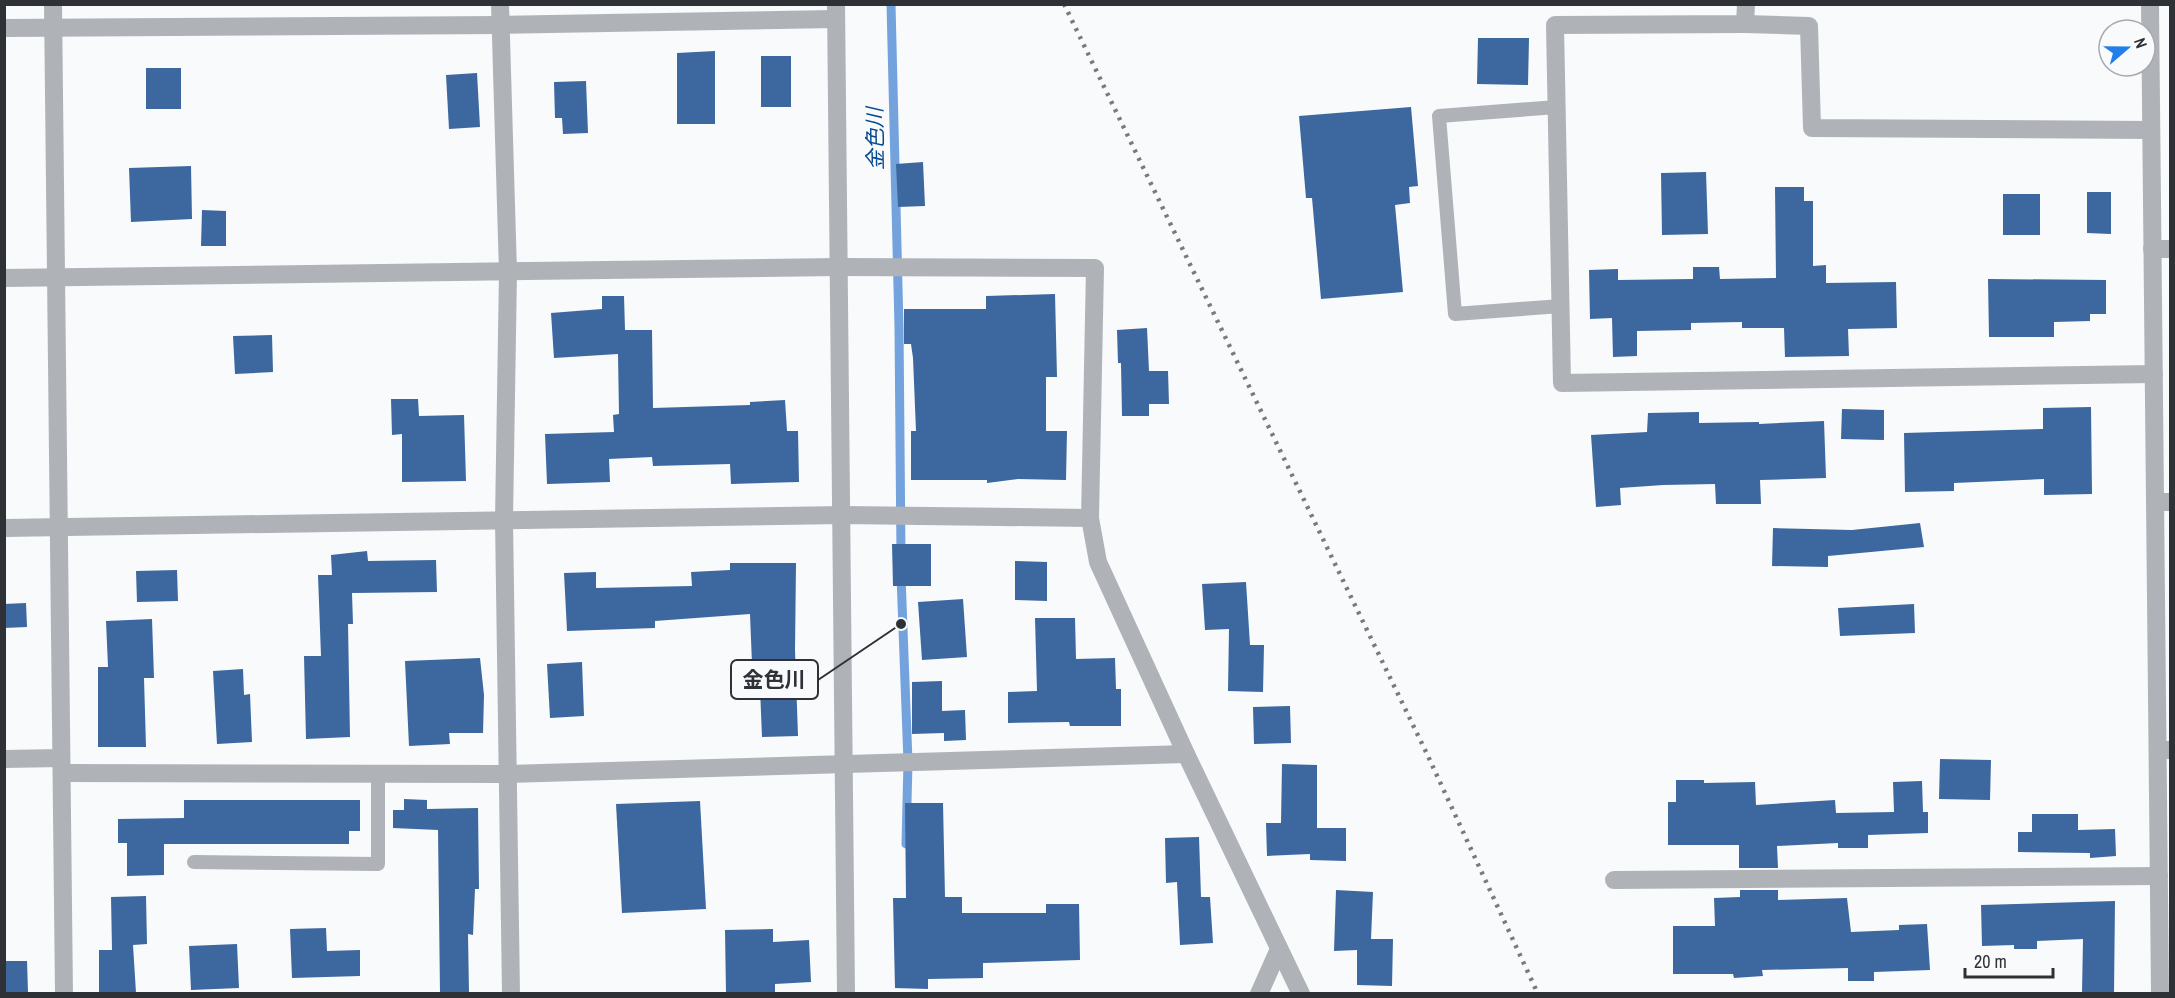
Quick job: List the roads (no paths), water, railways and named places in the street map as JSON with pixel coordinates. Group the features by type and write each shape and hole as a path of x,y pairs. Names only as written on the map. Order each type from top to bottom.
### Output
{"street":[{"path":"53,4 64,993"},
{"path":"500,4 508,272 504,520 512,993"},
{"path":"1745,24 1746,4"},
{"path":"2150,4 2151,130 2162,249 2154,374 2163,502 2164,750 2159,876 2160,993"},
{"path":"4,28 500,25 836,12 843,515 846,993"},
{"path":"2151,130 1812,128 1809,26 1555,25 1563,383 2154,374"},
{"path":"4,278 839,267 1095,268 1090,518 1098,562 1186,754 1301,993"},
{"path":"4,528 843,515 1090,518"},
{"path":"4,759 62,766 507,774 844,766 1186,754"},
{"path":"1614,880 2159,876"},
{"path":"1258,993 1279,949"}],"lane":[{"path":"1557,107 1439,116 1455,314 1561,306"},
{"path":"194,862 378,864 378,773"}],"waterway":[{"name":"金色川","path":"891,4 899,327 901,556"},
{"name":"金色川","path":"901,576 908,762 906,844"}],"railway":[{"path":"1064,4 1427,754 1538,994"}],"place":[{"name":"金色川","path":"901,624"}]}
